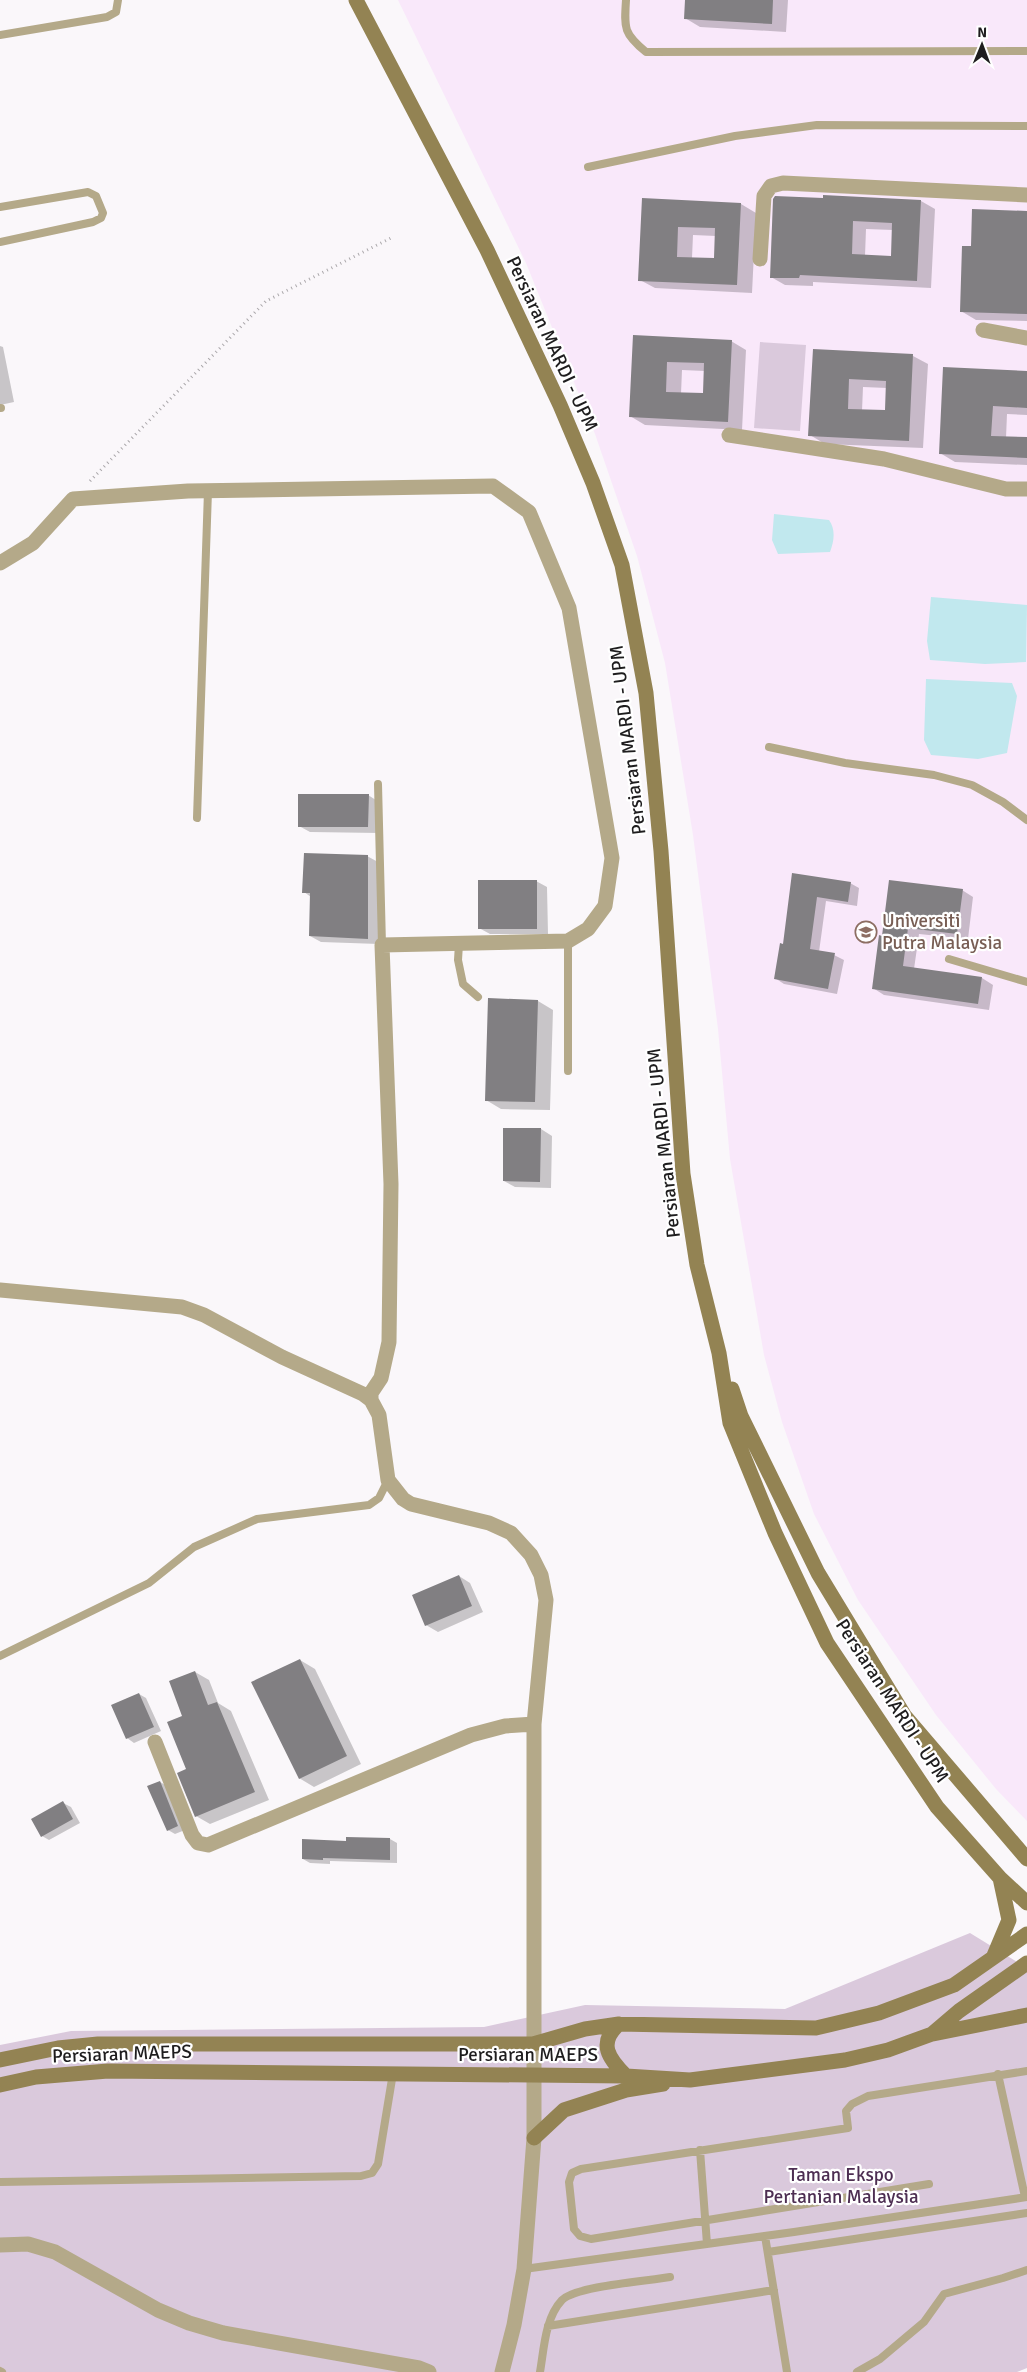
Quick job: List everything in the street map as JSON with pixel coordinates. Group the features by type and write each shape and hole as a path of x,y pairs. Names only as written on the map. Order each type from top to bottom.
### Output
{"street":[{"name":"Persiaran MARDI - UPM","path":"356,0 487,250 560,404 622,565 647,703 662,860 683,1174 697,1265 719,1352 741,1416 818,1573 904,1715 1027,1859"},
{"path":"760,259 764,196 771,186 783,183 1027,196"},
{"path":"983,330 1027,338"},
{"path":"728,435 884,459 1006,488 1027,489"},
{"path":"0,563 33,543 73,498 208,491 493,486 529,512 569,608 612,858 605,906 588,929 568,940 382,945 391,1184 389,1342 376,1388 388,1480 403,1499 411,1504 489,1523 511,1533 531,1555 541,1575 546,1600 534,1724 534,2138 524,2269 514,2325 502,2372"},
{"path":"0,1290 182,1307 204,1315 282,1358 363,1394 376,1388"},
{"name":"Persiaran MARDI - UPM","path":"719,1352 730,1423 775,1533 827,1643 937,1807 1000,1878 1027,1903"},
{"path":"155,1742 192,1835 198,1843 208,1845 471,1735 505,1726 534,1724"},
{"path":"993,1821 1027,1844"},
{"path":"993,1958 1009,1920 1000,1878"},
{"name":"Persiaran MAEPS","path":"0,2060 58,2048 98,2044 533,2044 585,2029 618,2024 816,2028 879,2013 954,1985 1027,1934"},
{"name":"Persiaran MAEPS","path":"0,2084 36,2077 108,2071 626,2076 690,2080 845,2060 888,2050 932,2034 959,2011 1027,1963"},
{"path":"932,2034 1027,2015"},
{"path":"618,2024 610,2031 606,2050 612,2061 626,2076"},
{"path":"534,2138 564,2110 626,2090 690,2080"},
{"path":"0,2245 28,2244 55,2252 158,2310 188,2323 223,2333 419,2368 430,2372"}],"lane":[{"path":"0,35 108,17 116,12 118,0"},
{"path":"626,0 625,21 630,40 646,52 1027,51"},
{"path":"588,167 735,136 817,125 1027,126"},
{"path":"0,207 88,192 96,196 103,213 101,218 93,222 0,242"},
{"path":"197,818 208,491"},
{"path":"770,747 845,763 934,774 972,785 1003,802 1027,820"},
{"path":"378,784 382,945"},
{"path":"568,940 568,1070"},
{"path":"459,944 458,960 463,984 478,997"},
{"path":"949,960 1027,982"},
{"path":"0,1656 149,1583 194,1547 257,1519 368,1505 379,1498 388,1480"},
{"path":"929,2184 591,2239 580,2236 574,2230 569,2182 572,2173 581,2168 848,2128 846,2111 852,2104 868,2096 1027,2070"},
{"path":"0,2182 362,2176 372,2173 378,2164 393,2073"},
{"path":"524,2269 765,2236 1026,2197 1023,2168 998,2074"},
{"path":"700,2150 707,2244"},
{"path":"768,2252 1027,2213"},
{"path":"765,2236 787,2372"},
{"path":"857,2372 880,2359 924,2322 944,2294 1027,2270"},
{"path":"540,2372 548,2326 563,2298 578,2291 670,2277"},
{"path":"548,2326 774,2290"}],"path":[{"path":"73,498 266,301 393,237"}],"shaded area":[{"name":"Universiti Putra Malaysia","path":"398,0 1027,0 1027,1821 996,1789 936,1715 858,1600 814,1514 782,1422 764,1355 730,1159 718,1029 693,835 665,663 637,556 595,434 526,263"}],"green space":[{"path":"760,342 806,345 800,431 754,428"},
{"name":"Taman Ekspo Pertanian Malaysia","path":"970,1933 1027,1968 1027,2368 1017,2372 0,2372 0,2045 71,2031 484,2027 585,2005 785,2009"}],"water":[{"path":"774,514 829,520 834,536 830,552 778,554 772,540"},
{"path":"931,597 1027,605 1026,662 985,664 930,660 927,641"},
{"path":"926,679 1012,683 1017,696 1007,753 978,759 931,755 924,740"}],"building":[{"path":"685,0 773,0 772,24 684,19"},
{"path":"823,195 921,200 917,281 800,275 799,278 770,278 773,199 775,196 823,198","holes":["853,221 892,223 891,256 852,254"]},
{"path":"642,198 741,203 737,285 638,281","holes":["678,227 715,228 714,258 677,257"]},
{"path":"972,209 1027,211 1027,314 960,312 962,246 971,246"},
{"path":"633,335 732,340 728,422 629,417","holes":["667,362 704,363 703,393 666,392"]},
{"path":"813,349 913,354 909,441 808,436","holes":["849,379 886,381 885,410 848,409"]},
{"path":"943,367 1027,371 1027,408 993,406 991,436 1027,437 1027,458 939,454"},
{"path":"298,794 369,794 368,827 298,827"},
{"path":"304,853 368,855 368,939 309,936 310,893 302,893"},
{"path":"792,873 851,882 848,902 817,897 810,949 835,953 828,989 774,979 780,943 783,944"},
{"path":"478,880 537,880 537,929 478,929"},
{"path":"889,880 963,889 957,934 908,928 903,966 982,977 978,1004 872,989 879,935 882,936"},
{"path":"488,998 538,1000 535,1102 485,1101"},
{"path":"503,1128 541,1128 540,1182 503,1181"},
{"path":"459,1575 472,1606 425,1626 412,1595"},
{"path":"300,1659 347,1756 299,1779 251,1682"},
{"path":"195,1671 208,1705 217,1702 255,1792 195,1817 177,1773 186,1769 167,1722 182,1716 169,1681"},
{"path":"139,1693 154,1727 126,1739 111,1705"},
{"path":"160,1781 178,1826 167,1831 147,1786"},
{"path":"63,1801 73,1819 41,1837 31,1819"},
{"path":"346,1837 390,1838 390,1860 302,1859 302,1839 346,1841"}],"place":[{"name":"Universiti Putra Malaysia","path":"866,932"}]}
